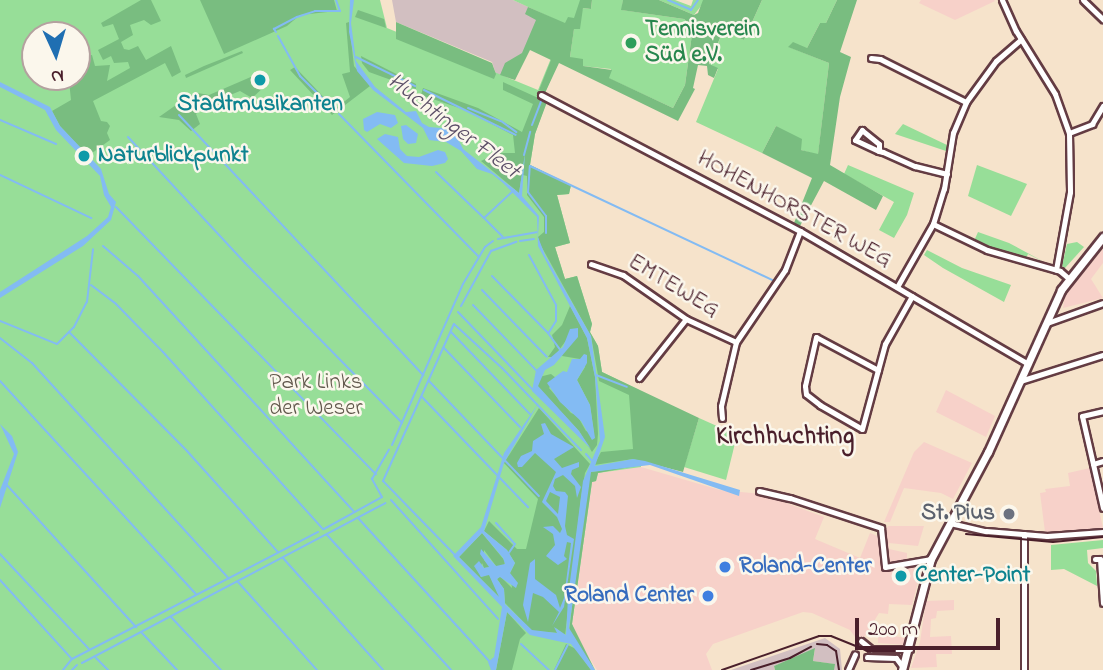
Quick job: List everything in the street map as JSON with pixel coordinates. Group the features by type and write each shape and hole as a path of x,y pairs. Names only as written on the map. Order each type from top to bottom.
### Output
{"main road":[{"path":"902,669 910,649 923,580 931,559 988,452 1054,303 1068,278 1103,237"}],"street":[{"path":"1002,0 1021,39 1055,94 1069,133 1070,192 1056,270"},
{"path":"1083,0 1103,19"},
{"path":"897,287 933,224 947,174 953,133 966,102 996,61 1021,39"},
{"path":"871,58 880,59 966,102"},
{"name":"HOHENHORSTER WEG","path":"541,94 800,231 1027,363"},
{"path":"1069,133 1092,124 1103,106"},
{"path":"879,151 879,144 862,130 855,140 879,151 947,174"},
{"path":"933,224 997,253 1056,270 1068,278"},
{"path":"722,418 721,406 736,342 785,270 800,231"},
{"name":"EMTEWEG","path":"591,264 622,275 686,319 736,342"},
{"path":"878,370 816,337 805,387 806,394 862,429 891,331 912,296"},
{"path":"1054,303 1064,315"},
{"path":"1044,324 1103,303"},
{"path":"639,378 686,319"},
{"path":"1020,381 1103,355"},
{"path":"1103,411 1082,416 1103,508"},
{"path":"1093,464 1103,461"},
{"path":"759,491 790,498 881,528 885,567 931,559"},
{"path":"950,523 963,528 1024,534 1077,536 1103,532"},
{"path":"1024,534 1024,670"},
{"path":"1095,559 1100,559 1103,603"},
{"path":"861,641 871,649 910,649"},
{"path":"848,670 855,654"},
{"path":"867,657 896,658 902,669"}],"shaded area":[{"path":"392,0 513,0 544,14 515,80 496,74 492,62 396,22"},
{"path":"921,0 995,1 955,20 919,3"},
{"path":"1103,249 1103,263 1091,279 1103,298 1063,308 1065,295"},
{"path":"946,390 995,416 986,437 936,412"},
{"path":"924,442 972,463 953,499 941,493 904,488 890,522 884,522 914,452"},
{"name":"Roland-Center","path":"641,467 720,490 762,494 824,517 815,539 860,558 870,533 880,537 888,526 924,526 918,546 889,543 889,549 907,553 907,559 925,556 912,605 889,604 888,614 879,613 862,641 859,633 855,637 850,630 812,613 803,612 713,644 706,654 712,670 597,670 572,624 592,482 598,473"},
{"path":"1090,468 1103,528 1045,532 1040,493 1046,492 1045,489 1070,486 1068,473"},
{"path":"954,600 954,610 937,611 936,618 931,619 930,637 951,636 952,654 936,654 937,667 911,668 920,642 926,601"},
{"path":"878,635 906,638 905,645 878,643"},
{"path":"825,638 840,649 842,670 834,670 834,664 813,661 815,649 774,666 775,670 731,670"}],"green space":[{"name":"Park Links der Weser","path":"0,0 380,0 387,28 538,90 565,24 513,0 583,0 545,93 549,95 535,134 530,165 571,185 569,194 557,195 570,243 555,247 565,279 577,276 592,324 590,332 598,346 602,372 639,390 641,467 598,473 596,481 592,482 572,624 581,648 595,670 0,670"},
{"path":"141,0 151,0 161,21 151,25 144,20 130,25 133,35 121,42 124,49 138,46 146,60 171,46 181,72 172,77 165,63 93,101 101,121 110,126 107,133 110,140 88,156 60,126 52,111 71,100 70,91 91,91 91,55 95,66 110,65 107,81 130,68 128,62 114,63 111,56 103,60 98,50 119,39 113,24 103,27 101,23"},
{"path":"200,0 334,0 337,11 300,15 287,26 224,54"},
{"path":"580,0 592,0 591,9 583,8 580,29 574,29 570,57 583,59 583,66 612,70 609,78 673,108 685,85 693,27 684,19 621,10 623,0 659,0 694,15 698,13 703,0 762,0 744,40 723,31 709,64 718,68 714,78 708,75 707,66 698,65 693,88 695,89 678,121 559,63 545,93 539,90 551,60 530,50 515,80 500,75 505,63 522,53 536,20 525,14 528,7 565,23 568,17 574,18"},
{"name":"Tennisverein Süd e.V.","path":"592,0 623,0 622,10 684,19 693,27 685,85 673,108 608,78 611,69 582,66 570,57 574,28 583,8 591,9"},
{"path":"659,0 675,0 691,6 693,0 757,0 701,6 694,15"},
{"path":"762,0 837,0 826,23 820,23 807,48 789,47 829,63 818,155 801,150 776,126 762,153 696,122 718,69 709,65 723,31 744,40"},
{"path":"837,0 857,0 840,52 851,57 840,97 830,165 883,196 876,210 824,181 800,226 794,223 812,178 762,153 776,126 802,139 801,150 818,154 829,63 788,47 793,42 807,48 820,23 826,23"},
{"path":"358,10 384,19 386,28 355,17"},
{"path":"349,22 354,66 370,86 332,115 290,70 295,67 335,109 350,97 342,74 350,72 346,23"},
{"path":"396,22 492,63 496,74 494,79 396,39"},
{"path":"242,51 243,53 186,78 185,75"},
{"path":"361,56 416,84 416,89 369,72 362,63"},
{"path":"260,73 265,86 252,98 240,91 203,106 196,114 200,124 191,131 179,120 159,117 176,105 179,99 198,93 209,95"},
{"path":"503,82 547,102 535,134 530,165 571,185 569,194 557,195 570,243 555,247 565,279 577,276 592,324 590,332 598,346 602,372 699,418 683,472 633,459 594,465 601,452 633,449 629,395 599,381 591,336 540,244 538,237 544,232 544,217 527,195 527,176 523,175 525,155 519,193 481,161 497,153 515,153 513,135 465,110 421,95 423,88 478,108 522,132 533,104 503,90"},
{"path":"903,124 947,145 946,151 895,134"},
{"path":"848,165 914,193 907,215 894,238 879,230 894,202 844,174"},
{"path":"977,165 1027,184 1011,216 968,196"},
{"path":"978,232 1009,243 1046,263 1028,254 1026,258 974,241"},
{"path":"1077,242 1084,247 1065,268 1062,266 1067,244"},
{"path":"927,250 962,268 1011,285 1004,302 943,268 924,255"},
{"path":"570,306 587,338 595,377 598,434 597,445 592,452 579,431 538,387 539,377 551,374 556,378 549,388 571,413 577,415 586,431 594,434 590,405 577,380 585,367 580,359 562,356 570,335 554,357 548,357 555,347 552,335 562,325"},
{"path":"539,408 590,464 585,473 581,498 565,636 556,628 558,633 532,631 505,603 504,589 497,579 500,576 512,588 510,573 515,563 507,550 484,531 489,521 517,549 526,549 538,499 504,463"},
{"path":"699,418 737,435 726,480 684,467"},
{"path":"641,465 598,473 596,481 592,482 572,624 595,670 569,632 587,481 591,472"},
{"path":"482,533 505,561 504,567 496,566 484,550 484,560 490,567 484,568 482,563 479,572 481,577 489,574 501,599 459,557"},
{"path":"1103,540 1103,548 1087,550 1088,563 1096,571 1097,586 1064,569 1051,570 1051,545"},
{"path":"507,612 526,633 520,639 512,670 496,670"},
{"path":"566,644 576,649 591,670 554,670"},
{"path":"815,648 813,661 835,664 834,670 775,670 774,666"}],"water":[{"path":"350,0 354,0 351,23 356,61 375,87 406,112 416,111 422,123 429,127 453,129 463,149 519,193 525,153 522,196 539,216 538,237 545,255 591,336 605,437 595,466 633,459 740,490 739,496 650,465 591,472 569,628 595,670 591,670 571,644 530,635 507,612 496,670 491,670 488,662 494,657 502,607 453,556 481,527 504,453 538,404 504,463 484,531 507,550 515,563 510,573 518,583 516,588 500,577 497,579 504,589 505,604 532,630 557,633 554,627 566,635 568,597 583,481 600,441 595,377 587,338 538,246 537,217 492,174 477,169 461,151 446,142 429,140 423,128 373,90 357,71 349,32","holes":["482,533 505,564 496,566 481,549 480,554 489,567 484,568 479,561 474,566 481,577 489,575 499,597 459,557"]},
{"path":"0,82 50,107 60,126 101,169 109,194 116,202 111,220 83,246 0,298 0,292 87,236 108,217 111,207 104,195 100,176 56,130 45,110 0,87"},
{"path":"377,112 395,115 398,123 391,128 380,124 367,132 364,130 363,119"},
{"path":"406,125 418,134 416,143 408,144 403,139 401,126"},
{"path":"385,134 398,137 400,149 407,156 419,157 438,150 445,152 448,159 445,163 432,166 404,163 377,139"},
{"path":"578,328 578,337 554,365 545,370 538,386 579,431 591,449 532,391 536,370 563,347 570,329"},
{"path":"584,354 587,355 587,363 577,380 590,405 595,438 592,440 581,421 560,402 547,383 563,371 567,372 572,359 580,359"},
{"path":"545,423 551,434 574,447 554,459 562,468 579,462 579,467 572,470 571,474 581,487 577,498 575,486 563,475 555,479 553,486 556,491 565,492 568,496 565,526 567,535 574,539 564,607 552,626 559,612 543,597 533,593 528,622 523,605 530,563 535,559 535,579 556,595 560,608 564,598 571,543 567,542 564,556 567,559 558,565 546,556 555,545 553,534 543,527 553,526 560,533 562,529 557,517 542,502 556,472 535,453 522,467 518,467 521,456 532,451 533,441 544,434 541,424","holes":["550,492 560,497 558,514 546,501"]},
{"path":"0,424 12,436 18,452 0,508 0,490 14,454"}],"waterway":[{"path":"276,32 274,29 315,11 340,11 336,0"},
{"path":"668,0 691,10 698,0"},
{"path":"278,36 300,76 336,112"},
{"name":"Huchtinger Fleet","path":"356,57 415,86"},
{"name":"Huchtinger Fleet","path":"424,90 516,135"},
{"path":"532,125 541,101"},
{"name":"Huchtinger Fleet","path":"468,108 501,121 516,132"},
{"path":"339,114 478,256"},
{"path":"179,115 423,375"},
{"path":"0,120 56,144"},
{"name":"Huchtinger Fleet","path":"524,155 530,132"},
{"path":"128,137 245,263 402,423"},
{"name":"Huchtinger Fleet","path":"546,233 546,216 528,192 530,166 772,280"},
{"name":"Huchtinger Fleet","path":"436,172 484,218 514,190"},
{"path":"0,175 91,218"},
{"path":"116,207 376,474"},
{"path":"485,219 503,237"},
{"path":"498,239 536,232"},
{"path":"520,241 534,239"},
{"path":"392,445 463,284 485,247 493,241"},
{"path":"461,306 491,251 516,242"},
{"path":"103,246 138,276 354,512"},
{"path":"0,321 57,344 74,327 87,302 93,249"},
{"path":"529,255 556,305 556,321 549,332"},
{"path":"492,276 548,333 561,351"},
{"path":"91,285 116,304 163,352 323,529"},
{"path":"482,290 547,357"},
{"path":"473,305 536,370"},
{"path":"458,312 533,390"},
{"path":"455,555 383,481 454,324 502,368 581,450"},
{"path":"69,332 187,451 278,552"},
{"path":"451,332 530,414"},
{"path":"0,338 32,363 229,579"},
{"path":"444,348 520,427"},
{"path":"596,375 627,387"},
{"path":"0,381 196,594"},
{"path":"429,381 539,496"},
{"path":"422,397 528,507"},
{"path":"324,529 382,497 372,479 389,450"},
{"path":"586,454 592,461"},
{"path":"5,483 136,627"},
{"path":"391,500 498,619"},
{"path":"82,663 385,503"},
{"path":"358,518 489,661"},
{"path":"496,523 515,544 508,554"},
{"path":"63,670 72,659 318,532"},
{"path":"327,535 451,670"},
{"path":"0,554 89,649"},
{"path":"283,558 383,670"},
{"path":"0,580 72,659"},
{"path":"238,582 317,670"},
{"path":"171,617 221,670"},
{"path":"142,633 177,670"},
{"path":"521,644 549,670"},
{"path":"555,670 568,645"},
{"path":"96,658 108,670"},
{"path":"72,670 77,665"}],"tram line":[{"path":"966,534 1053,542 1103,537"},
{"path":"722,670 819,636 831,636 868,651 895,651"},
{"path":"817,644 827,645 836,651 839,670"},
{"path":"751,670 790,658 811,647"}],"place":[{"name":"Tennisverein Süd e.V.","path":"631,43"},
{"name":"Stadtmusikanten","path":"260,80"},
{"name":"Naturblickpunkt","path":"84,156"},
{"name":"St. Pius","path":"1009,514"},
{"name":"Roland-Center","path":"725,567"},
{"name":"Center-Point","path":"901,576"},
{"name":"Roland Center","path":"708,596"}],"district":[{"name":"Kirchhuchting","path":"785,438"}]}
